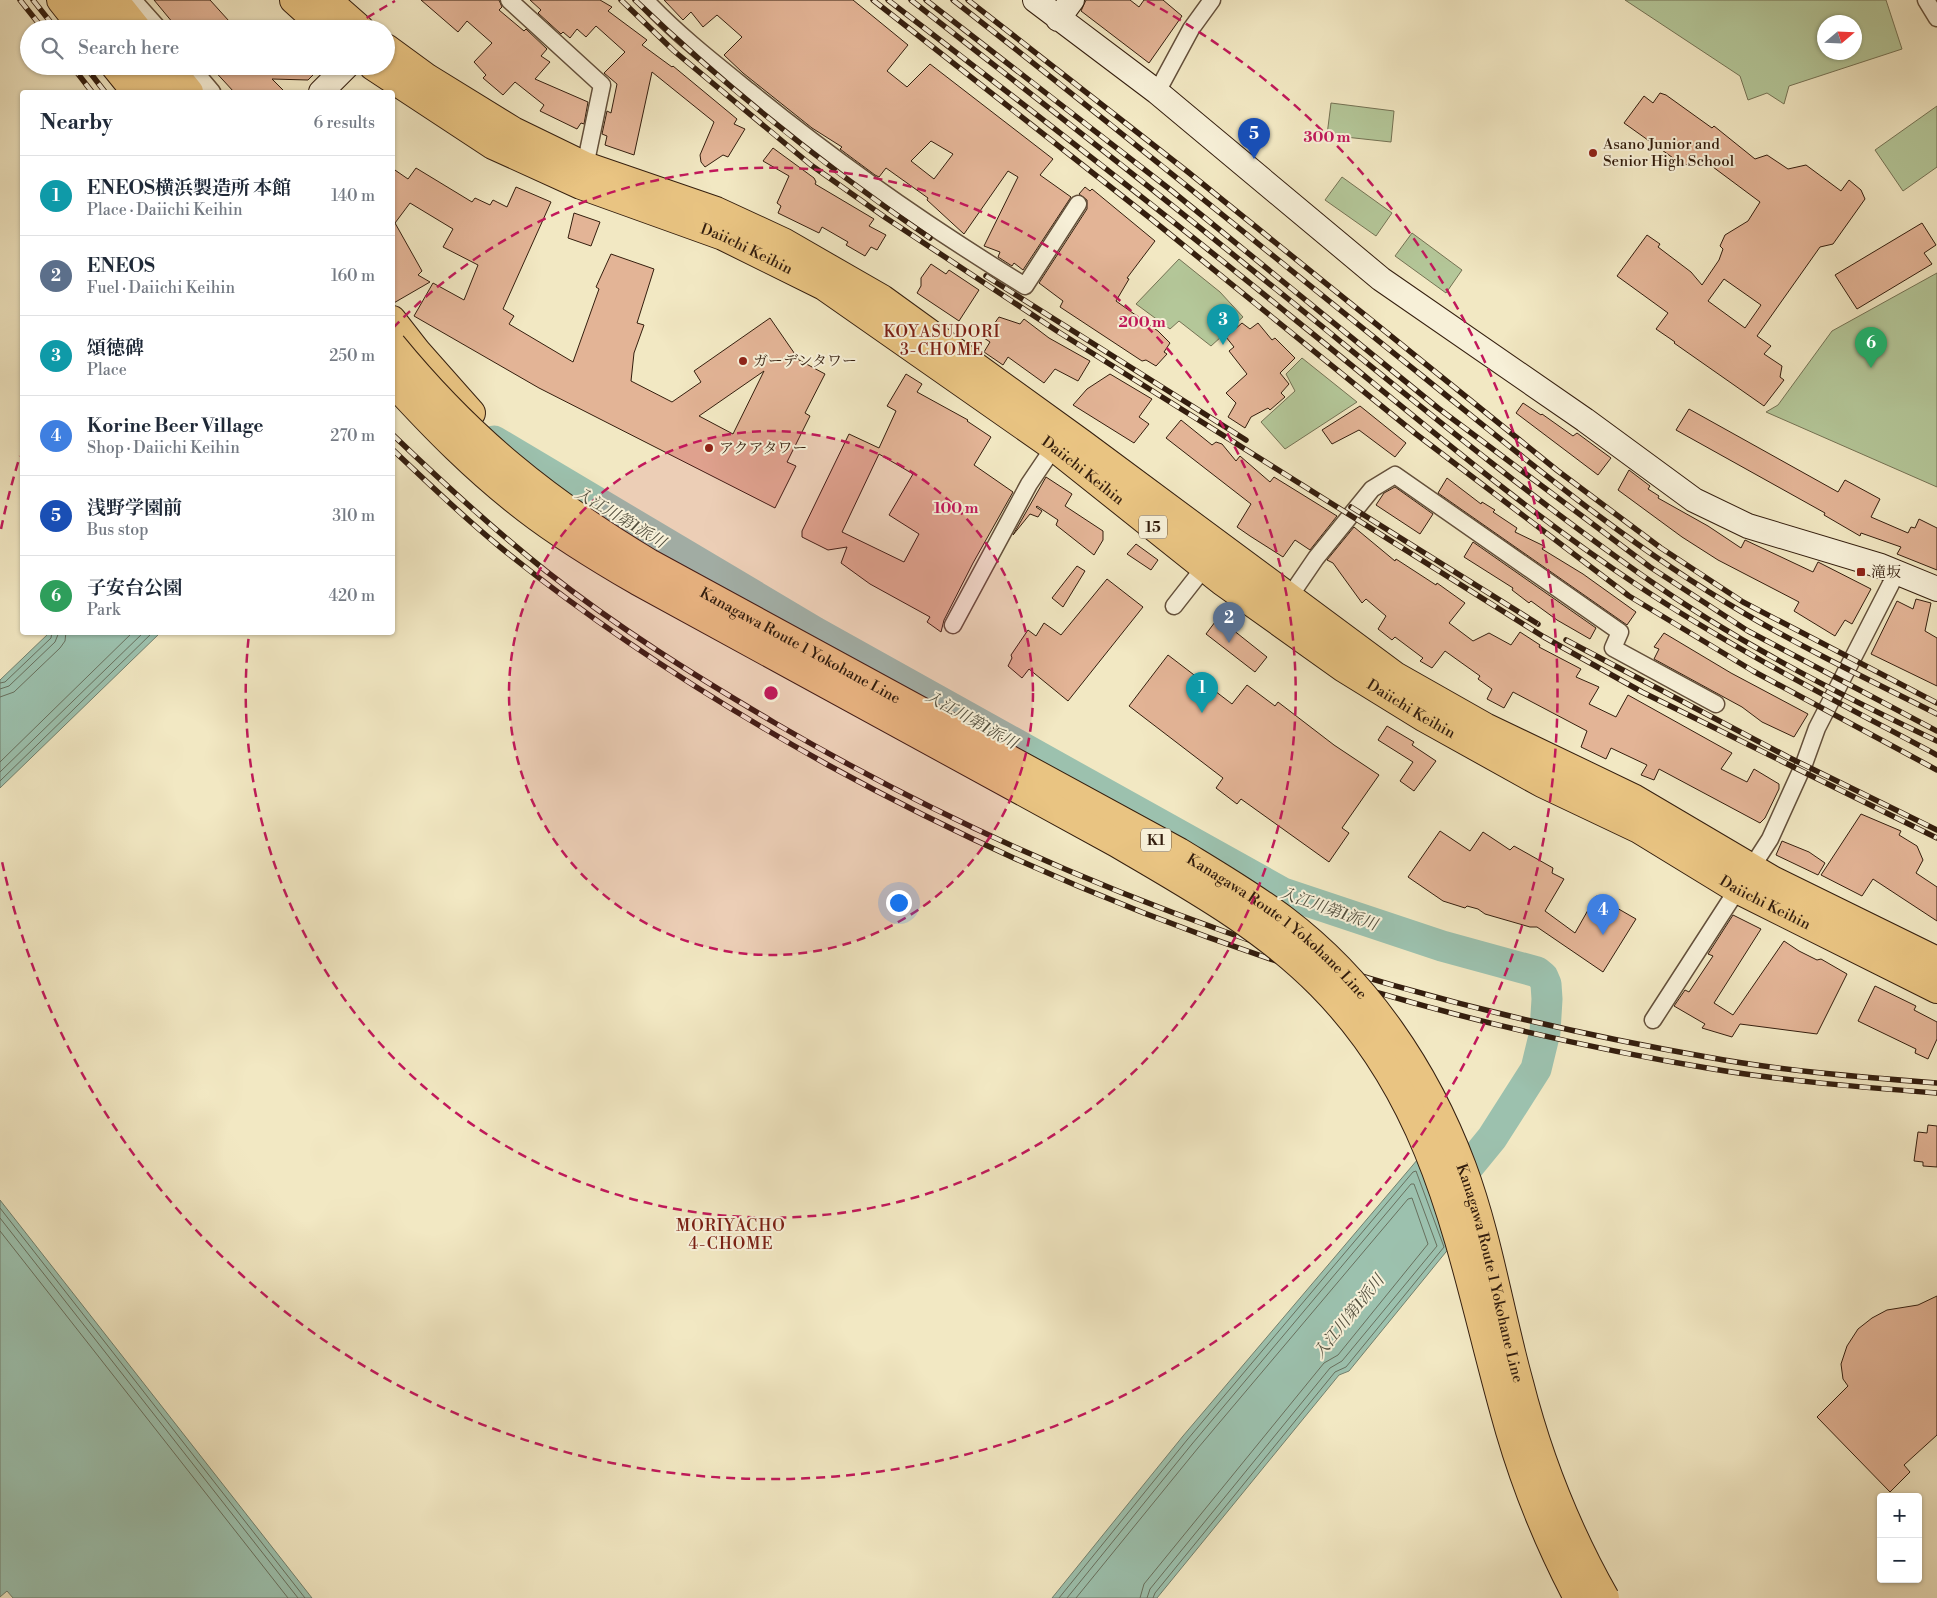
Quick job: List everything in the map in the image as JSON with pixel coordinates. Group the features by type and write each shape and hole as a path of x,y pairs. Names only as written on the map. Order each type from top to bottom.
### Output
{"highway":[{"path":"61,0 77,20"},
{"path":"84,0 100,20"},
{"path":"114,0 131,20"},
{"path":"294,0 316,20"},
{"path":"327,0 350,20"},
{"name":"Daiichi Keihin","path":"395,54 428,78 513,131 585,166 716,211 788,244 873,294 1081,443 1344,668 1425,718 1542,783 1640,830 1744,878 1937,961"},
{"path":"122,75 134,90"},
{"path":"145,75 157,90"},
{"path":"175,75 187,90"},
{"name":"Daiichi Keihin","path":"387,75 493,145 581,185 723,236 824,286 1212,557 1290,596 1394,676 1485,727 1633,798 1744,878 1937,989"},
{"path":"395,324 450,390 509,452 574,512 611,540"},
{"name":"Kanagawa Route 1 Yokohane Line","path":"395,348 441,401 504,462 572,515 658,568 1179,852 1271,910 1315,946 1339,969 1364,997 1404,1051 1439,1112 1452,1142 1481,1227 1519,1384 1544,1462 1576,1542 1605,1598"},
{"name":"Kanagawa Route 1 Yokohane Line","path":"395,384 423,415 501,488 534,515 600,558 1172,875 1246,922 1274,943 1321,985 1354,1024 1386,1068 1404,1098 1433,1160 1456,1224 1510,1433 1522,1470 1549,1540 1578,1598"},
{"path":"395,390 423,415"}],"street":[{"path":"133,0 151,20"},
{"path":"510,0 602,85 585,166"},
{"path":"644,0 709,58 829,155 906,210 1025,286 1078,204"},
{"path":"1035,0 1157,92 1381,279 1585,420 1694,500 1748,526 1896,572 1937,589"},
{"path":"1058,19 1072,0"},
{"path":"1157,92 1191,29 1212,0"},
{"path":"1926,0 1937,18"},
{"path":"198,75 210,90"},
{"path":"323,90 338,75"},
{"path":"953,625 1029,484 1054,447"},
{"path":"1290,596 1316,558 1372,488 1395,475 1620,632 1613,648 1716,704"},
{"path":"1174,606 1212,557"},
{"path":"1653,1020 1770,839 1804,764 1817,728 1896,572"}],"shaded area":[{"path":"1625,0 1886,0 1902,49 1789,86 1784,104 1767,93 1748,100 1740,76"},
{"path":"1331,103 1394,111 1391,142 1327,135"},
{"path":"1937,106 1937,167 1903,191 1875,150"},
{"path":"1342,177 1392,213 1376,236 1325,200"},
{"path":"1412,233 1462,270 1446,293 1395,256"},
{"path":"1179,259 1220,292 1243,317 1211,346 1179,321 1170,329 1136,304"},
{"path":"1937,273 1937,487 1766,412 1778,405 1832,331"},
{"path":"1302,358 1357,402 1285,449 1261,422 1295,391 1286,374"}],"water":[{"path":"47,635 158,635 0,788 0,680"},
{"path":"1418,1159 1450,1247 1349,1371 1339,1375 1157,1598 1052,1598 1183,1436"},
{"path":"0,1200 312,1598 13,1598 7,1591 0,1597"}],"building":[{"path":"154,0 210,0 228,20 171,20"},
{"path":"421,0 499,0 502,7 499,10 524,31 526,29 547,49 541,56 550,62 535,79 588,102 584,124 581,123 577,129 540,111 544,105 515,82 503,95 483,78 486,75 474,62 492,43 467,21 458,32"},
{"path":"530,0 600,0 612,7 608,11 647,40 642,45 673,66 737,119 734,124 745,129 728,157 723,155 705,167 701,162 700,155 714,122 652,72 634,155 605,145 607,136 602,134 607,111 611,113 617,84 604,73 625,52 596,26 586,37 577,29 570,38 563,32 561,34 538,13 541,10"},
{"path":"664,0 853,0 908,45 887,71 907,87 930,64 1053,159 1040,175 1071,197 1023,270 1014,263 1012,266 998,257 1000,252 984,246 1018,177 1008,171 964,234 927,200 928,198 886,168 879,177 875,175 840,149 842,147 812,128 743,73 724,55 742,37 717,15 703,27 691,12 683,20","holes":["931,141 953,154 934,179 911,161"]},
{"path":"1086,0 1130,0 1139,7 1144,0 1163,0 1182,16 1149,63 1081,11"},
{"path":"218,75 313,75 308,80 272,79 283,90 232,90"},
{"path":"1660,93 1666,95 1712,128 1714,126 1755,159 1767,155 1788,169 1806,165 1841,191 1849,180 1861,190 1865,199 1833,244 1820,247 1757,336 1771,346 1764,354 1782,366 1780,377 1784,380 1764,406 1656,329 1668,313 1617,276 1647,235 1660,244 1658,247 1691,272 1702,285 1719,260 1723,249 1720,246 1725,235 1748,221 1760,202 1713,167 1703,162 1683,165 1624,123 1644,96 1653,103","holes":["1724,279 1761,305 1745,328 1708,301"]},
{"path":"773,148 814,178 815,184 874,219 869,226 886,235 877,250 871,247 865,256 846,245 848,242 822,227 819,233 778,213 781,206 777,203 789,176 763,161"},
{"path":"416,168 472,202 475,198 490,205 493,200 507,207 516,187 551,202 503,309 514,316 509,324 573,362 599,289 596,287 611,254 654,269 637,323 644,325 634,353 631,381 672,402 701,382 694,371 770,318 799,360 825,374 805,413 810,416 787,462 796,466 775,508 539,388 414,316 433,283 464,300 478,265 443,247 453,229 410,203 395,223 395,170 408,179","holes":["764,371 733,434 699,416"]},
{"path":"1085,187 1090,191 1092,189 1155,241 1127,278 1129,279 1116,301 1158,331 1170,343 1164,352 1167,354 1156,366 1146,360 1142,361 1060,307 1063,301 1039,283 1087,209 1087,200 1079,194"},
{"path":"574,213 600,222 591,246 568,238"},
{"path":"395,223 422,271 418,275 430,282 395,302"},
{"path":"1922,223 1936,245 1924,253 1932,264 1857,309 1835,275"},
{"path":"931,264 946,274 949,270 979,290 959,321 917,293 921,286 921,278"},
{"path":"999,317 1020,324 1024,319 1049,338 1090,361 1078,381 1055,369 1044,383 1008,357 1003,365 984,352 990,342 984,338"},
{"path":"1242,323 1250,329 1258,323 1272,340 1275,338 1295,358 1280,373 1289,384 1281,393 1285,397 1270,410 1268,408 1251,417 1245,428 1228,417 1236,403 1226,393 1247,374 1229,351 1234,347 1226,337"},
{"path":"906,374 922,384 917,392 968,420 991,437 974,465 1013,492 973,563 944,620 941,632 927,622 930,617 870,584 841,563 847,547 828,550 802,537 802,531 849,434 879,448 896,411 887,406","holes":["879,454 913,474 889,515 919,534 904,562 842,532"]},
{"path":"1110,374 1152,399 1139,417 1149,424 1134,443 1073,405 1087,389"},
{"path":"1523,403 1573,436 1577,433 1611,458 1598,475 1516,413"},
{"path":"1360,406 1406,443 1395,457 1359,430 1332,444 1322,430"},
{"path":"1689,409 1838,492 1845,480 1880,499 1871,517 1908,533 1911,527 1915,528 1919,519 1937,528 1937,570 1897,554 1901,547 1861,533 1860,536 1824,515 1825,513 1676,430"},
{"path":"1181,420 1212,445 1216,442 1222,444 1236,461 1240,456 1270,482 1274,477 1337,516 1310,550 1295,540 1283,557 1237,527 1251,504 1166,438"},
{"path":"1629,470 1650,486 1648,489 1659,496 1658,498 1708,526 1741,548 1745,540 1813,572 1818,562 1871,589 1852,624 1845,620 1835,636 1794,611 1799,602 1718,560 1682,537 1618,490"},
{"path":"1046,477 1072,494 1065,506 1103,531 1103,540 1094,555 1056,525 1058,520 1037,506 1042,511 1038,517 1030,514 1013,535"},
{"path":"1447,478 1481,504 1482,502 1495,510 1493,512 1517,528 1515,532 1544,546 1542,549 1583,574 1636,612 1627,625 1438,493"},
{"path":"1395,487 1433,514 1420,534 1376,505 1384,493"},
{"path":"1354,527 1395,561 1396,559 1436,585 1437,583 1465,603 1449,623 1473,641 1489,633 1511,645 1520,632 1540,645 1539,647 1581,669 1576,677 1599,687 1589,704 1616,717 1628,695 1732,753 1721,769 1747,782 1754,769 1779,784 1779,789 1765,818 1760,823 1659,769 1654,780 1641,775 1647,765 1611,748 1606,759 1581,747 1587,731 1513,692 1504,708 1487,699 1492,689 1478,679 1480,676 1445,651 1432,668 1420,661 1423,658 1395,637 1392,640 1378,629 1386,616 1366,599 1362,603 1333,563 1327,560"},
{"path":"1473,542 1596,628 1590,639 1557,620 1531,601 1529,603 1512,590 1513,588 1464,557"},
{"path":"1136,544 1158,560 1151,570 1127,554"},
{"path":"1077,566 1085,571 1063,607 1052,598"},
{"path":"1107,579 1143,607 1068,701 1029,669 1022,678 1008,666 1012,658 1011,655 1028,630 1036,636 1044,623 1061,635"},
{"path":"1916,599 1931,603 1925,631 1937,638 1937,686 1871,654 1897,601 1913,609"},
{"path":"1218,618 1267,657 1255,672 1206,634"},
{"path":"1664,633 1731,673 1808,714 1794,737 1762,722 1742,707 1654,659 1659,649 1654,647"},
{"path":"1168,655 1232,704 1247,685 1275,706 1278,702 1334,745 1379,775 1342,828 1349,833 1329,862 1241,799 1237,804 1216,788 1223,778 1129,706"},
{"path":"1387,726 1414,742 1412,745 1436,761 1414,791 1400,781 1413,762 1378,740"},
{"path":"1861,814 1901,831 1899,835 1917,846 1923,860 1916,873 1937,887 1937,921 1873,879 1862,896 1821,875"},
{"path":"1440,831 1470,851 1483,832 1510,850 1514,846 1553,868 1552,873 1564,879 1545,911 1575,933 1596,896 1636,919 1603,972 1537,927 1530,927 1485,914 1478,909 1467,906 1465,908 1443,901 1408,877"},
{"path":"1782,841 1809,852 1825,863 1818,875 1776,855"},
{"path":"1733,915 1761,929 1714,1003 1733,1015 1784,941 1799,951 1817,960 1821,959 1847,974 1817,1034 1740,1024 1732,1037 1702,1028 1705,1024 1674,1006 1685,990 1689,992 1713,956 1708,954"},
{"path":"1875,986 1916,1006 1914,1010 1937,1022 1937,1039 1928,1059 1915,1053 1916,1049 1858,1021"},
{"path":"1928,1125 1937,1126 1937,1167 1923,1166 1923,1162 1914,1161 1918,1132 1927,1133"},
{"path":"1937,1296 1937,1435 1904,1465 1910,1472 1890,1492 1817,1417 1848,1386 1843,1379 1841,1364 1847,1346 1858,1329 1872,1318 1887,1310 1918,1305"}],"waterway":[{"name":"入江川第1派川","path":"494,441 815,632 1283,893 1442,946 1537,972 1543,977 1546,984 1547,999 1545,1032 1536,1069 1492,1138 1447,1193"}],"railway":[{"path":"20,0 36,20"},
{"path":"33,0 49,20"},
{"path":"621,0 674,51 811,165 886,218 1057,331 1544,637 1642,692 1937,838"},
{"path":"635,0 741,96 852,183 930,238"},
{"path":"873,0 1150,218 1416,434 1629,596 1753,671 1937,770"},
{"path":"888,0 1196,240 1507,491 1593,555 1710,631 1785,674 1937,755"},
{"path":"911,0 1163,198 1491,463 1643,576 1678,600 1787,665 1937,741"},
{"path":"926,0 1172,191 1438,408 1650,567 1748,631 1937,731"},
{"path":"953,0 1538,469 1617,529 1699,586 1766,626 1937,714"},
{"path":"968,0 1188,172 1558,471 1661,548 1743,602 1937,703"},
{"path":"79,75 90,90"},
{"path":"92,75 103,90"},
{"path":"986,276 1246,440"},
{"path":"395,437 506,538 546,571 601,612 687,670 775,723 885,784 997,839 1110,888 1226,932 1343,971 1463,1004 1584,1033 1764,1066 1850,1076 1937,1083"},
{"path":"395,452 458,511 539,578 618,636 743,716 828,765 932,819 1038,869 1145,914 1255,954 1366,989 1478,1020 1592,1046 1764,1077 1937,1093"},
{"path":"1351,507 1538,624"},
{"path":"1566,640 1788,757 1937,830"}],"place":[{"name":"Asano Junior and Senior High School","path":"1593,153"},
{"name":"浅野学園前","path":"1254,159"},
{"name":"頌徳碑","path":"1223,345"},
{"name":"ガーデンタワー","path":"743,361"},
{"name":"子安台公園","path":"1871,368"},
{"name":"アクアタワー","path":"709,448"},
{"name":"滝坂","path":"1861,572"},
{"name":"ENEOS","path":"1229,643"},
{"name":"ENEOS横浜製造所 本館","path":"1202,713"},
{"name":"Korine Beer Village","path":"1603,935"}],"district":[{"name":"KOYASUDORI 3-CHOME","path":"942,340"},
{"name":"MORIYACHO 4-CHOME","path":"731,1234"}]}
